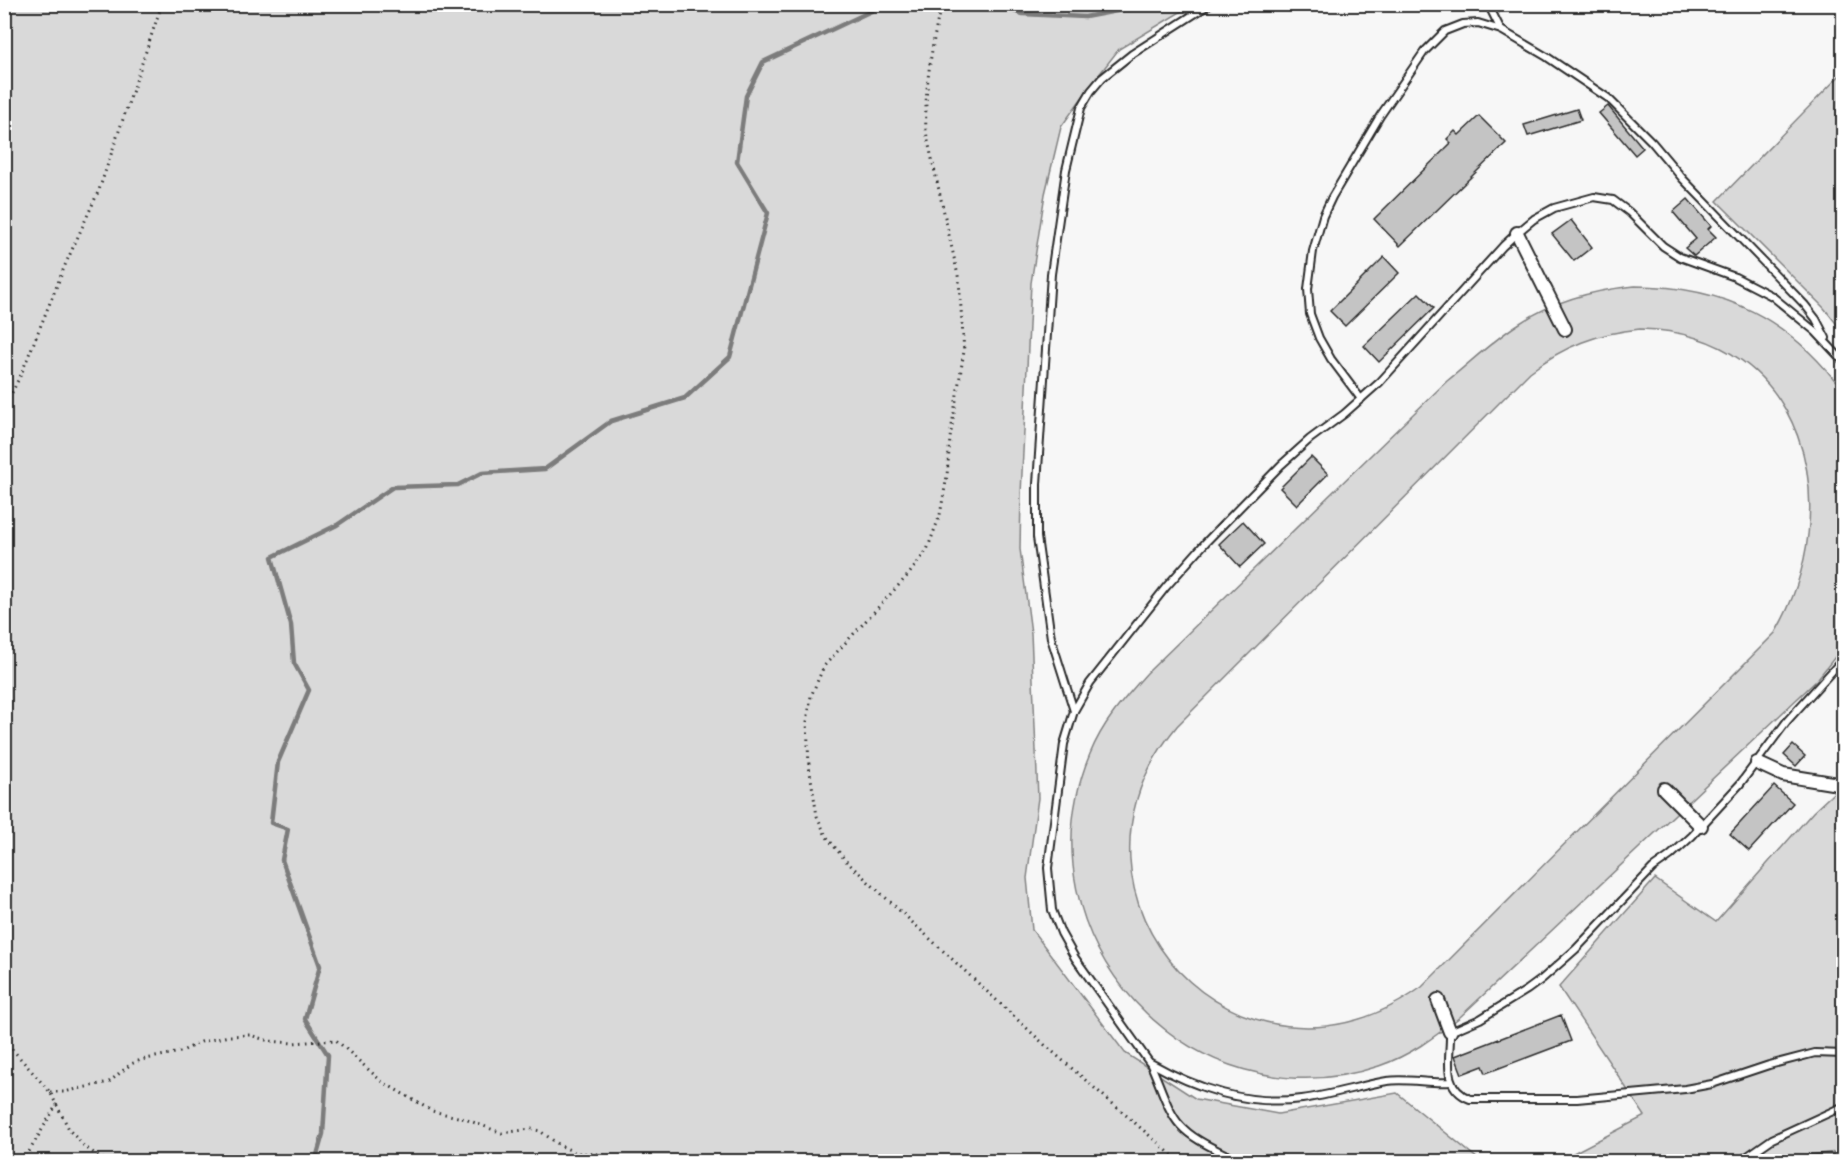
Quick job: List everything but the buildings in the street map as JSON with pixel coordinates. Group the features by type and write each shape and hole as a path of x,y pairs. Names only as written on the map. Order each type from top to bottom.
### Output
{"street":[{"path":"1517,233 1565,329"},
{"path":"1757,763 1783,775 1844,785"},
{"path":"1664,789 1701,826"},
{"path":"1438,1000 1450,1032"}],"lane":[{"path":"1074,711 1051,638 1037,537 1039,450 1051,274 1066,170 1081,108 1102,78 1132,54 1210,4"},
{"path":"1488,4 1501,30"},
{"path":"1361,399 1331,359 1319,338 1310,314 1309,269 1323,216 1344,175 1406,76 1436,39 1454,27 1470,23 1489,25 1501,30 1580,79 1626,114 1683,178 1805,305 1816,319 1830,347"},
{"path":"1240,1161 1198,1139 1182,1127 1174,1116 1149,1062 1067,945 1055,921 1050,900 1048,868 1064,744 1074,711 1090,683 1160,594 1206,542 1299,448 1361,399 1403,358 1487,263 1517,233 1534,219 1564,204 1594,197 1614,200 1663,246 1680,257 1736,277 1772,296 1802,319 1844,362"},
{"path":"1844,658 1787,721 1757,763 1701,826 1670,856 1653,868 1576,949 1548,975 1519,995 1480,1019 1450,1032 1448,1069 1451,1082 1460,1094 1477,1100 1533,1097 1577,1099 1699,1087 1793,1058 1815,1053 1844,1054"},
{"path":"1149,1062 1206,1088 1233,1097 1259,1101 1302,1099 1388,1081 1451,1082"},
{"path":"1739,1161 1772,1139 1844,1106"}],"path":[{"path":"4,409 99,190 162,4"},
{"path":"941,4 934,39 925,114 926,132 959,280 964,351 950,438 947,476 940,515 927,550 909,574 824,666 811,696 807,722 809,766 817,816 826,836 846,861 1046,1046 1180,1161"},
{"path":"50,1092 64,1092 109,1082 130,1064 180,1052 201,1042 229,1036 250,1035 269,1041 292,1043 336,1040 381,1081 432,1111 462,1118 502,1132 531,1129 540,1131 561,1146 577,1153 601,1154 612,1161"},
{"path":"4,1040 50,1092 70,1131 85,1147 107,1161"},
{"path":"22,1161 57,1104"}],"shaded area":[{"path":"5,5 1192,5 1119,49 1091,85 1061,127 1045,194 1031,283 1020,549 1031,633 1038,798 1027,878 1032,930 1125,1053 1196,1099 1278,1114 1397,1093 1478,1159 1486,1161 5,1162"},
{"path":"1843,72 1843,332 1824,308 1717,201"},
{"path":"1635,286 1698,292 1726,300 1753,312 1778,326 1801,345 1823,366 1844,392 1843,647 1815,682 1460,1017 1412,1051 1379,1066 1309,1078 1244,1070 1185,1043 1136,1002 1098,950 1077,889 1073,823 1095,742 1122,702 1147,673 1447,381 1501,336 1533,315 1575,297","holes":["1640,329 1697,338 1742,361 1775,394 1798,436 1808,483 1808,533 1797,584 1775,633 1422,987 1354,1020 1287,1026 1227,1008 1178,970 1144,919 1130,858 1139,792 1177,726 1530,372 1569,348 1610,334"]},
{"path":"1843,784 1843,1152 1781,1158 1777,1162 1556,1162 1645,1116 1559,987 1655,879 1716,922 1813,812"},
{"path":"1843,1152 1843,1161 1777,1161 1781,1158"}],"waterway":[{"path":"315,1162 323,1134 328,1055 305,1019 320,966 282,860 288,829 271,823 278,762 309,690 294,663 291,625 272,557 337,525 393,487 458,485 482,473 545,469 611,421 685,398 730,357 768,213 737,162 746,96 763,62 886,4"},
{"path":"993,4 1023,14 1085,17 1154,4"}]}
